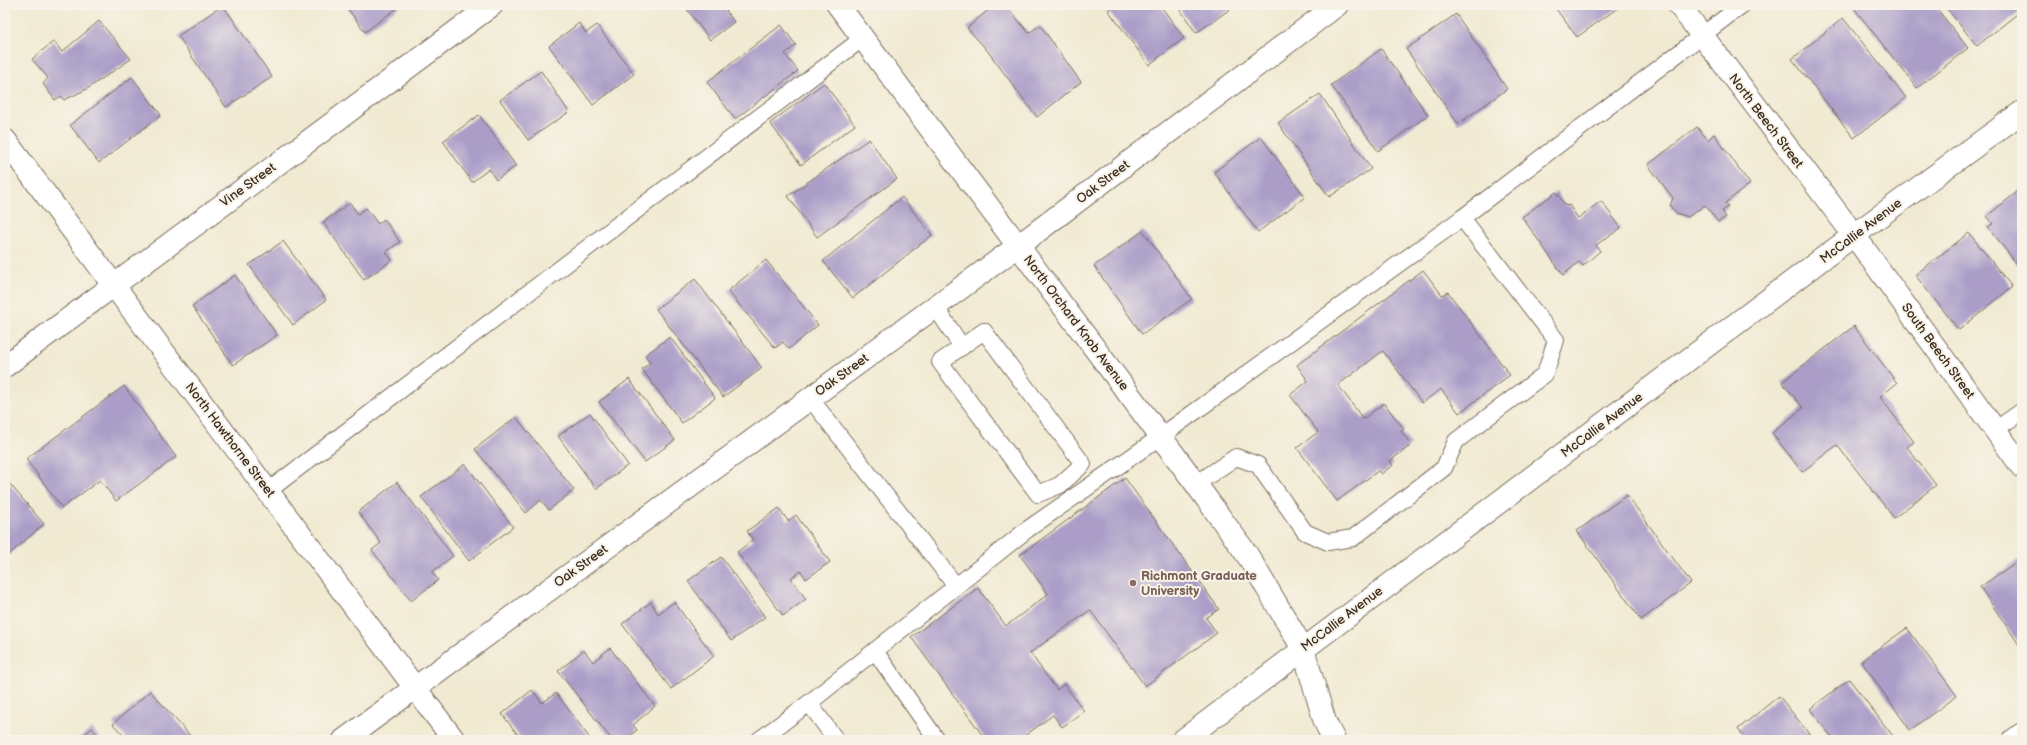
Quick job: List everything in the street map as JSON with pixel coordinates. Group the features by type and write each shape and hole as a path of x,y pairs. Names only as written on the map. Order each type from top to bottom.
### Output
{"street":[{"name":"Vine Street","path":"5,366 492,5"},
{"name":"North Orchard Knob Avenue","path":"838,5 1196,484 1248,556 1303,649 1325,722 1334,740"},
{"name":"Oak Street","path":"344,740 1018,246 1337,5"},
{"name":"North Beech Street","path":"1680,5 1701,35 1854,235"},
{"name":"McCallie Avenue","path":"1183,740 1854,235 2022,112"},
{"name":"North Hawthorne Street","path":"5,140 454,740"},
{"name":"South Beech Street","path":"1854,235 2022,467"},
{"path":"2014,740 2022,734"}],"lane":[{"path":"759,740 809,703 1028,529 1160,437 1462,218 1742,5"},
{"path":"268,491 863,38"},
{"path":"1196,484 1236,457 1258,466 1305,532 1328,542 1353,538 1444,468 1456,441 1544,374 1556,340 1462,218"},
{"path":"935,306 962,347"},
{"path":"984,331 1082,464 1060,485 1038,494 940,362 984,331"},
{"path":"810,398 956,586"},
{"path":"1996,430 2022,411"},
{"path":"1060,485 1069,501"},
{"path":"875,651 937,740"},
{"path":"809,703 836,740"}],"building":[{"path":"223,5 272,77 226,107 178,36"},
{"path":"345,5 401,5 365,32"},
{"path":"684,5 734,5 726,11 734,22 710,40"},
{"path":"994,5 1005,5 1029,33 1040,25 1081,82 1037,117 986,49 967,28"},
{"path":"1115,5 1160,5 1184,38 1149,65 1108,10"},
{"path":"1177,5 1236,5 1196,33"},
{"path":"1553,5 1622,5 1577,37"},
{"path":"1858,5 1934,5 1968,48 1917,88 1854,8"},
{"path":"1944,5 2022,5 2022,10 1977,46"},
{"path":"1456,14 1507,89 1458,124 1406,49"},
{"path":"1843,18 1906,98 1854,138 1792,59"},
{"path":"99,21 131,59 87,89 64,100 61,96 55,100 43,84 48,78 32,59 54,41 62,52"},
{"path":"579,23 586,33 597,25 634,74 593,105 549,46"},
{"path":"781,25 796,45 785,54 798,71 735,119 707,82"},
{"path":"1381,49 1428,115 1378,151 1331,85"},
{"path":"541,71 569,112 528,140 500,100"},
{"path":"132,77 161,115 99,163 70,125"},
{"path":"824,83 855,125 801,165 770,123"},
{"path":"1320,94 1371,169 1329,197 1278,123"},
{"path":"479,115 516,166 496,180 489,169 472,182 443,141"},
{"path":"1697,127 1708,140 1714,134 1750,184 1725,203 1728,207 1722,211 1726,217 1718,222 1705,205 1688,217 1676,213 1670,206 1673,198 1648,165"},
{"path":"1261,137 1305,197 1258,232 1214,172"},
{"path":"869,139 897,179 817,237 788,196"},
{"path":"2022,188 2022,265 2019,267 1988,227 1993,224 1987,216"},
{"path":"1556,192 1566,206 1569,205 1578,218 1601,201 1621,228 1596,245 1600,251 1583,266 1579,262 1563,275 1522,217"},
{"path":"902,197 932,235 853,298 823,261"},
{"path":"350,203 358,214 366,208 378,224 384,219 400,242 386,252 392,260 364,280 323,222"},
{"path":"1143,231 1192,299 1142,334 1094,266"},
{"path":"1969,233 2012,287 1959,330 1915,275"},
{"path":"283,241 326,300 293,325 249,265"},
{"path":"766,260 818,325 789,349 783,342 775,348 728,291"},
{"path":"1423,270 1442,295 1448,292 1510,375 1459,413 1441,389 1422,403 1383,351 1338,385 1363,419 1384,403 1404,429 1401,431 1411,445 1390,461 1393,465 1381,474 1378,471 1337,501 1297,448 1318,432 1290,395 1308,381 1297,365"},
{"path":"235,275 277,335 233,365 192,306"},
{"path":"695,279 762,368 723,397 656,309"},
{"path":"1854,326 1897,383 1880,397 1914,442 1907,447 1936,485 1894,518 1837,445 1802,472 1772,433 1803,408 1782,382"},
{"path":"670,337 715,398 682,423 642,369 650,363 645,355"},
{"path":"629,379 675,440 645,462 599,402"},
{"path":"124,386 176,457 116,501 100,480 62,508 26,459"},
{"path":"590,413 628,465 596,489 558,436"},
{"path":"516,417 574,490 549,510 541,500 526,513 475,449"},
{"path":"465,464 513,527 469,561 421,497"},
{"path":"1125,478 1219,609 1206,618 1217,633 1145,686 1090,610 1030,653 1057,690 1064,684 1084,711 1062,727 1053,715 1019,740 986,740 911,637 978,588 1006,626 1048,594 1020,555"},
{"path":"397,482 453,556 432,572 438,580 411,601 372,550 381,543 358,512"},
{"path":"9,483 44,524 5,558 5,486"},
{"path":"1627,495 1691,583 1641,620 1577,531"},
{"path":"779,508 788,521 796,515 830,562 806,579 801,571 791,578 806,599 783,616 737,552 753,540 747,531"},
{"path":"721,557 765,617 731,641 688,581"},
{"path":"2022,558 2022,649 1980,587"},
{"path":"651,602 658,614 674,602 714,656 671,689 622,624"},
{"path":"1907,628 1957,696 1910,730 1861,661"},
{"path":"610,648 655,706 633,725 637,730 625,740 612,740 558,671 584,650 593,662"},
{"path":"1849,679 1896,740 1834,740 1810,709"},
{"path":"532,690 542,703 556,693 591,740 522,740 502,714"},
{"path":"150,691 194,740 128,740 113,724"},
{"path":"1779,696 1814,740 1746,740 1738,729"},
{"path":"92,728 101,740 77,740"}],"place":[{"name":"Richmont Graduate University","path":"1133,583"}]}
